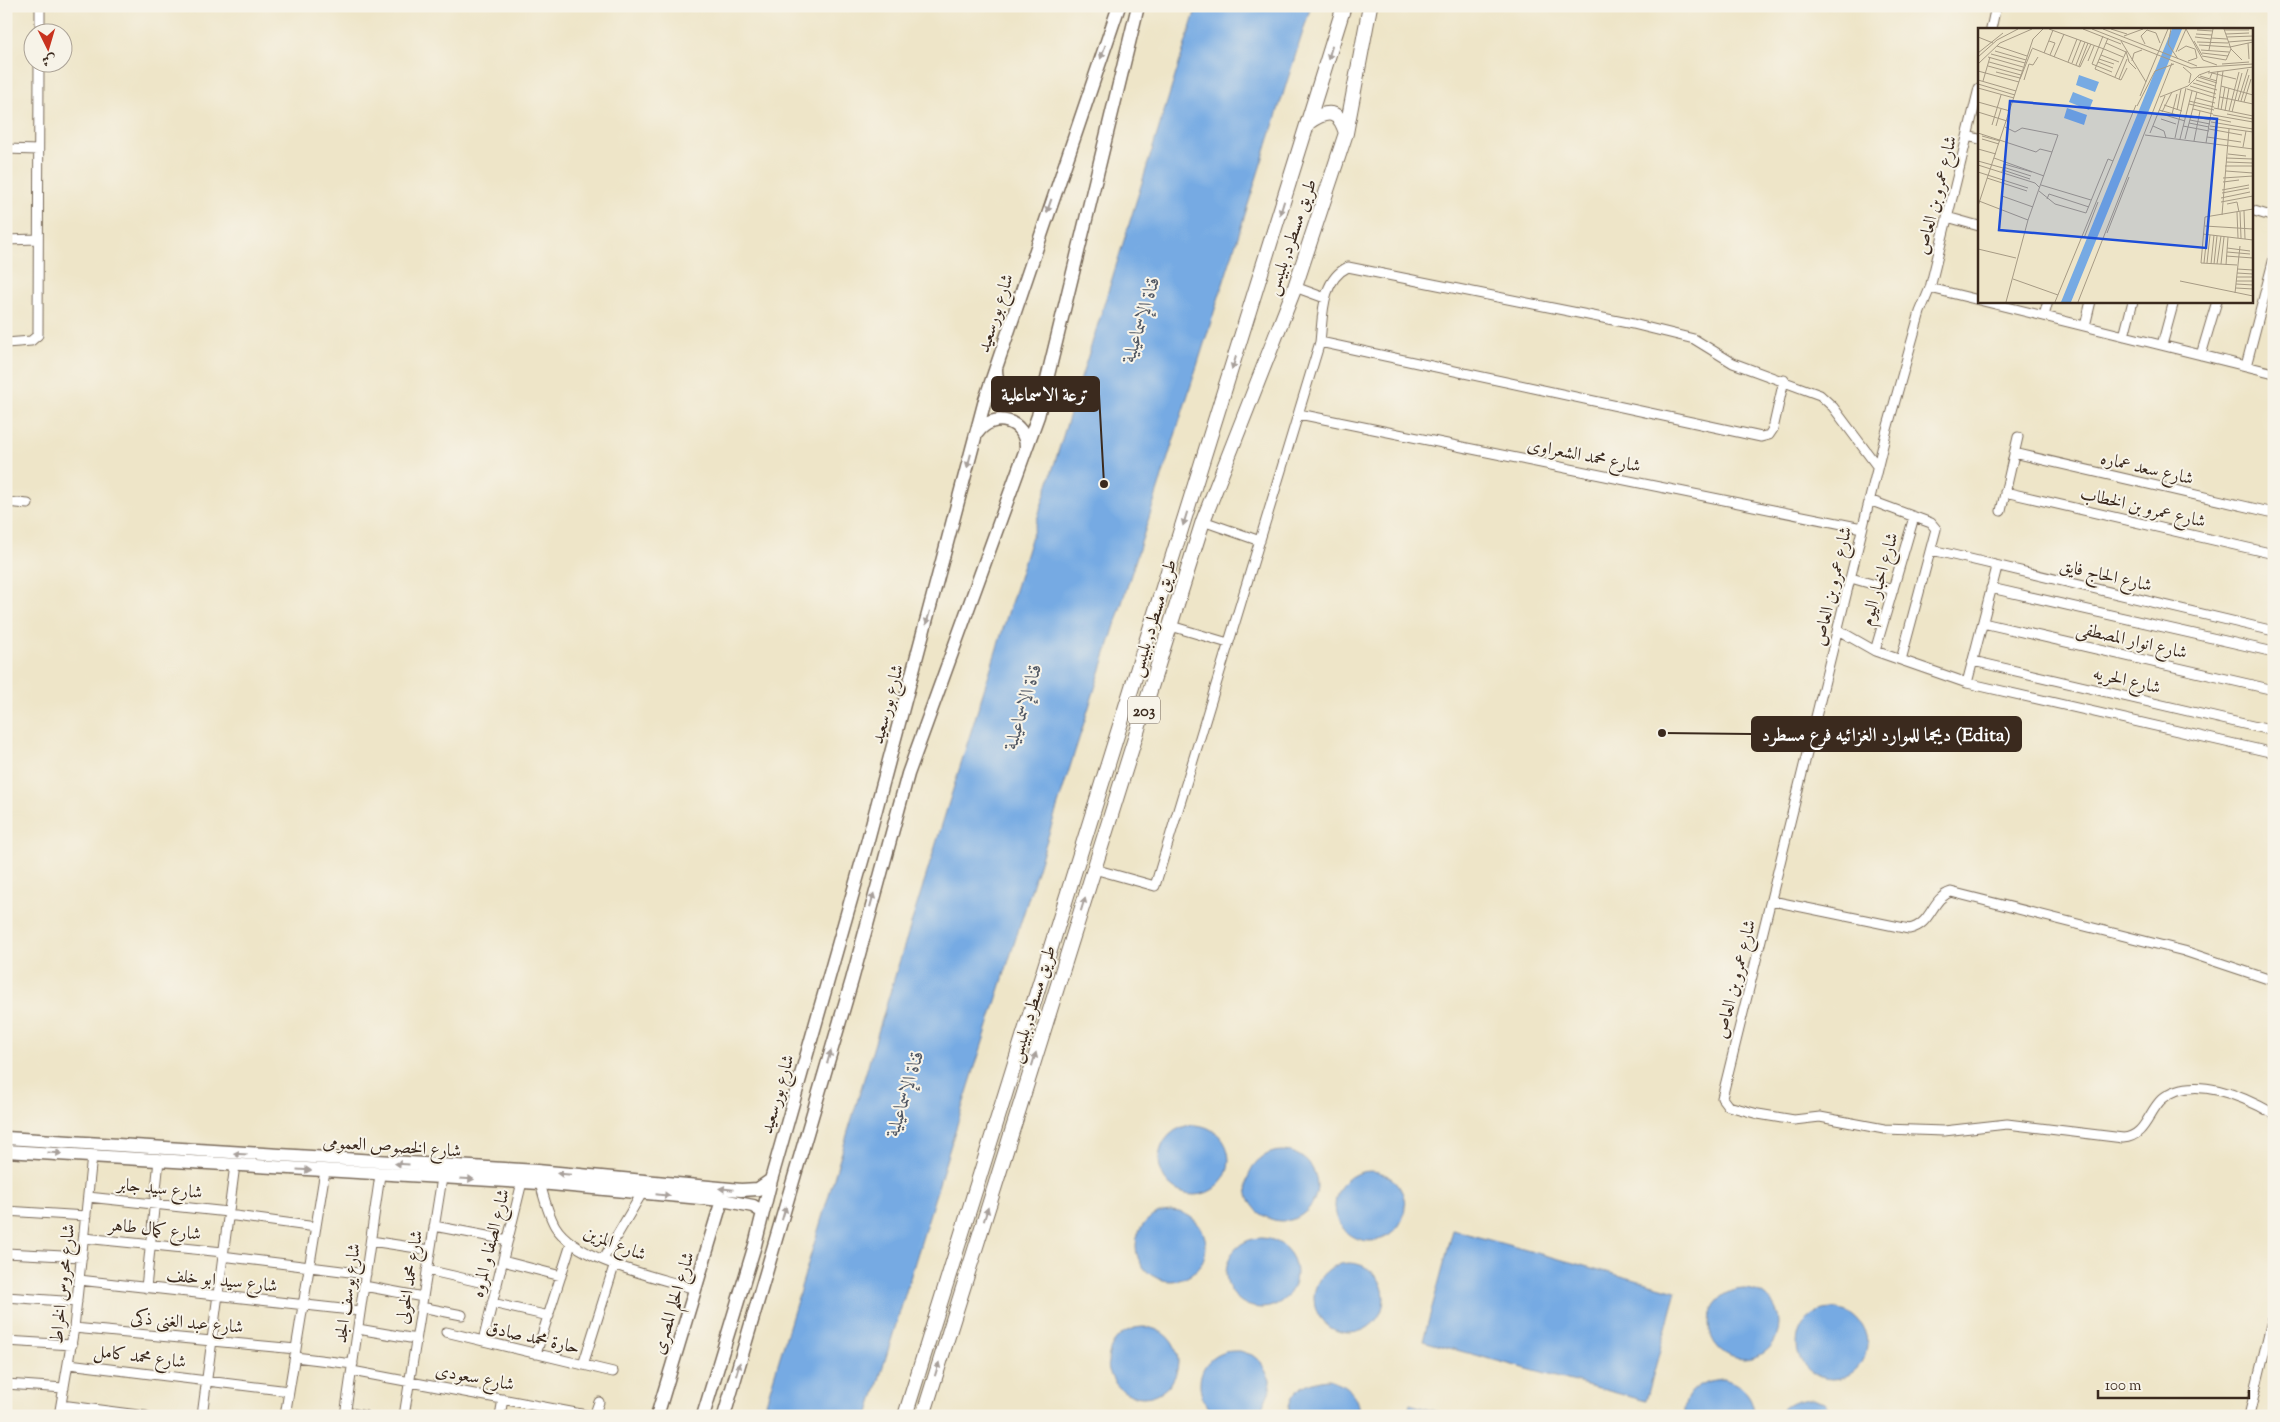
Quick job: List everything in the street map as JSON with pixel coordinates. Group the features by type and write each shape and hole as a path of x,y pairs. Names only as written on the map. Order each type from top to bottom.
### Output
{"main road":[{"name":"شارع بورسعيد","path":"702,1416 751,1261 771,1180 866,847 996,366 1119,6"},
{"path":"724,1416 849,989 908,774 1026,451 1046,381 1138,6"},
{"name":"طريق مسطرد, بلبيس","path":"905,1416 1344,6"},
{"name":"طريق مسطرد, بلبيس","path":"923,1416 1203,521 1295,288 1346,133 1370,6"},
{"path":"1309,122 1326,113 1335,114 1342,122 1346,133"},
{"path":"996,366 998,382 1010,394 1027,396 1035,393 1046,381"},
{"path":"976,435 988,423 1004,420 1019,428 1027,443 1026,451"},
{"name":"شارع الخصوص العمومى","path":"6,1138 749,1191 758,1189 771,1180"},
{"name":"شارع الخصوص العمومى","path":"6,1151 380,1175 522,1182 539,1177 642,1192 722,1200 752,1206 763,1212"},
{"name":"شارع الحلم المصرى","path":"658,1416 722,1200"}],"street":[{"path":"40,6 40,22"},
{"path":"1992,28 1996,6"},
{"path":"6,344 26,342 35,339 38,335 39,72"},
{"name":"شارع عمرو بن العاص","path":"1978,92 1930,288 1920,312 1869,500 1772,901 1723,1094 1724,1103 1728,1106 1785,1119 1820,1118 1884,1129 1944,1130 2006,1124 2122,1138 2134,1135 2141,1129 2161,1100 2173,1092 2201,1089 2233,1093 2274,1114"},
{"path":"1968,136 1978,139"},
{"path":"6,149 38,150"},
{"path":"2252,210 2274,217"},
{"path":"1947,217 1978,226"},
{"path":"6,240 37,239"},
{"path":"2246,366 2274,258"},
{"path":"1094,870 1154,886 1320,342 1325,298 1333,278 1338,272 1348,267 1694,339 1734,363 1784,380 1820,395 1828,401 1878,466"},
{"path":"1295,288 1325,298"},
{"path":"1930,288 1978,299"},
{"path":"1998,302 2021,306 2044,316 2274,373"},
{"path":"2044,316 2048,302"},
{"path":"2085,326 2091,302"},
{"path":"2124,336 2134,302"},
{"path":"2162,346 2174,302"},
{"path":"2201,355 2217,302"},
{"path":"1320,342 1761,437 1769,435 1773,429 1784,380"},
{"name":"شارع محمد الشعراوى","path":"1299,414 1862,528"},
{"path":"2001,511 2018,437"},
{"name":"شارع سعد عماره","path":"2014,453 2274,513"},
{"name":"شارع عمرو بن الخطاب","path":"2005,492 2274,554"},
{"path":"1869,500 1914,516 1934,526 1936,534 1900,660"},
{"path":"6,502 28,504"},
{"name":"شارع اخبار اليوم","path":"1875,651 1914,516"},
{"path":"1203,521 1260,541"},
{"name":"شارع الحاج فايق","path":"1932,550 1997,567 2274,631"},
{"path":"1967,683 1997,567"},
{"path":"1851,578 1893,590"},
{"path":"1991,588 2274,652"},
{"name":"شارع انوار المصطفى","path":"1983,623 2274,690"},
{"path":"1171,626 1228,643"},
{"path":"1838,630 1875,651 1967,683 2274,753"},
{"name":"شارع الحريه","path":"1973,661 2274,731"},
{"path":"1772,901 1909,929 1924,923 1939,899 1951,892 2184,951 2274,981"},
{"name":"شارع محروس الخراط","path":"59,1416 72,1345 92,1156"},
{"path":"146,1288 159,1160"},
{"path":"202,1416 234,1165"},
{"path":"285,1416 325,1171"},
{"name":"شارع يوسف الجد","path":"346,1414 380,1175"},
{"name":"شارع المزين","path":"539,1177 555,1226 572,1244 582,1251 603,1259 695,1289"},
{"name":"شارع محمد الخولى","path":"404,1416 442,1178"},
{"name":"شارع الصفا و المروه","path":"483,1341 522,1182"},
{"path":"603,1259 642,1192"},
{"name":"شارع سيد جابر","path":"88,1197 228,1213 316,1227"},
{"path":"6,1211 86,1216"},
{"path":"434,1226 508,1240"},
{"name":"شارع كمال طاهر","path":"84,1238 223,1254 366,1274"},
{"path":"370,1241 430,1250"},
{"path":"536,1354 572,1244"},
{"path":"6,1254 82,1257"},
{"path":"503,1262 561,1276"},
{"path":"582,1365 615,1263"},
{"path":"427,1270 497,1286"},
{"name":"شارع سيد ابو خلف","path":"79,1280 360,1311"},
{"path":"364,1286 423,1296"},
{"path":"6,1296 77,1302"},
{"path":"492,1302 548,1316"},
{"path":"421,1307 462,1315"},
{"path":"2248,1416 2274,1312"},
{"name":"شارع عبد الغنى ذكى","path":"74,1328 212,1340 296,1353 352,1368"},
{"path":"358,1329 416,1339"},
{"name":"حارة محمد صادق","path":"446,1332 613,1372"},
{"path":"6,1341 72,1345"},
{"name":"شارع محمد كامل","path":"69,1364 289,1391"},
{"name":"شارع سعودى","path":"352,1368 409,1382 593,1416"},
{"path":"6,1384 64,1388"},
{"path":"500,1416 503,1399"},
{"path":"593,1416 599,1402"},
{"path":"61,1406 146,1416"},
{"path":"346,1414 365,1416"}],"water":[{"name":"قناة الإسماعيلية","path":"1197,6 1311,6 963,1105 868,1416 762,1416 902,953"},
{"path":"1194,1125 1207,1128 1219,1135 1226,1147 1229,1160 1226,1173 1219,1185 1207,1192 1194,1195 1181,1192 1169,1185 1162,1173 1159,1160 1162,1147 1169,1135 1181,1128"},
{"path":"1282,1151 1295,1154 1307,1161 1314,1173 1317,1186 1314,1199 1307,1211 1295,1218 1282,1221 1269,1218 1257,1211 1250,1199 1247,1186 1250,1173 1257,1161 1269,1154"},
{"path":"1370,1171 1383,1174 1395,1181 1402,1193 1405,1206 1402,1219 1395,1231 1383,1238 1370,1241 1357,1238 1345,1231 1338,1219 1335,1206 1338,1193 1345,1181 1357,1174"},
{"path":"1171,1211 1184,1214 1196,1221 1203,1233 1206,1246 1203,1259 1196,1271 1184,1278 1171,1281 1158,1278 1146,1271 1139,1259 1136,1246 1139,1233 1146,1221 1158,1214"},
{"path":"1453,1230 1676,1291 1646,1401 1423,1341"},
{"path":"1261,1238 1274,1241 1286,1248 1293,1260 1296,1273 1293,1286 1286,1298 1274,1305 1261,1308 1248,1305 1236,1298 1229,1286 1226,1273 1229,1260 1236,1248 1248,1241"},
{"path":"1349,1263 1362,1266 1374,1273 1381,1285 1384,1298 1381,1311 1374,1323 1362,1330 1349,1333 1336,1330 1324,1323 1317,1311 1314,1298 1317,1285 1324,1273 1336,1266"},
{"path":"1744,1289 1757,1292 1769,1299 1776,1311 1779,1324 1776,1337 1769,1349 1757,1356 1744,1359 1731,1356 1719,1349 1712,1337 1709,1324 1712,1311 1719,1299 1731,1292"},
{"path":"1832,1309 1845,1312 1857,1319 1864,1331 1867,1344 1864,1357 1857,1369 1845,1376 1832,1379 1819,1376 1807,1369 1800,1357 1797,1344 1800,1331 1807,1319 1819,1312"},
{"path":"1143,1327 1156,1330 1168,1337 1175,1349 1178,1362 1175,1375 1168,1387 1156,1394 1143,1397 1130,1394 1118,1387 1111,1375 1108,1362 1111,1349 1118,1337 1130,1330"},
{"path":"1230,1351 1240,1351 1252,1355 1261,1362 1270,1380 1270,1390 1262,1408 1253,1416 1213,1414 1202,1398 1200,1379 1203,1371 1207,1363 1215,1356"},
{"path":"1329,1379 1342,1384 1351,1392 1357,1402 1359,1416 1289,1416 1291,1400 1300,1388 1313,1382"},
{"path":"1724,1379 1731,1381 1746,1392 1752,1403 1754,1416 1684,1416 1686,1400 1695,1388 1709,1382"},
{"path":"1812,1399 1824,1403 1837,1416 1777,1416 1792,1403"},
{"path":"1410,1404 1451,1416 1407,1416"}],"place":[{"name":"ترعة الاسماعلية","path":"1104,484"},
{"name":"ديجما للموارد الغزائيه فرع مسطرد (Edita)","path":"1662,733"}]}
